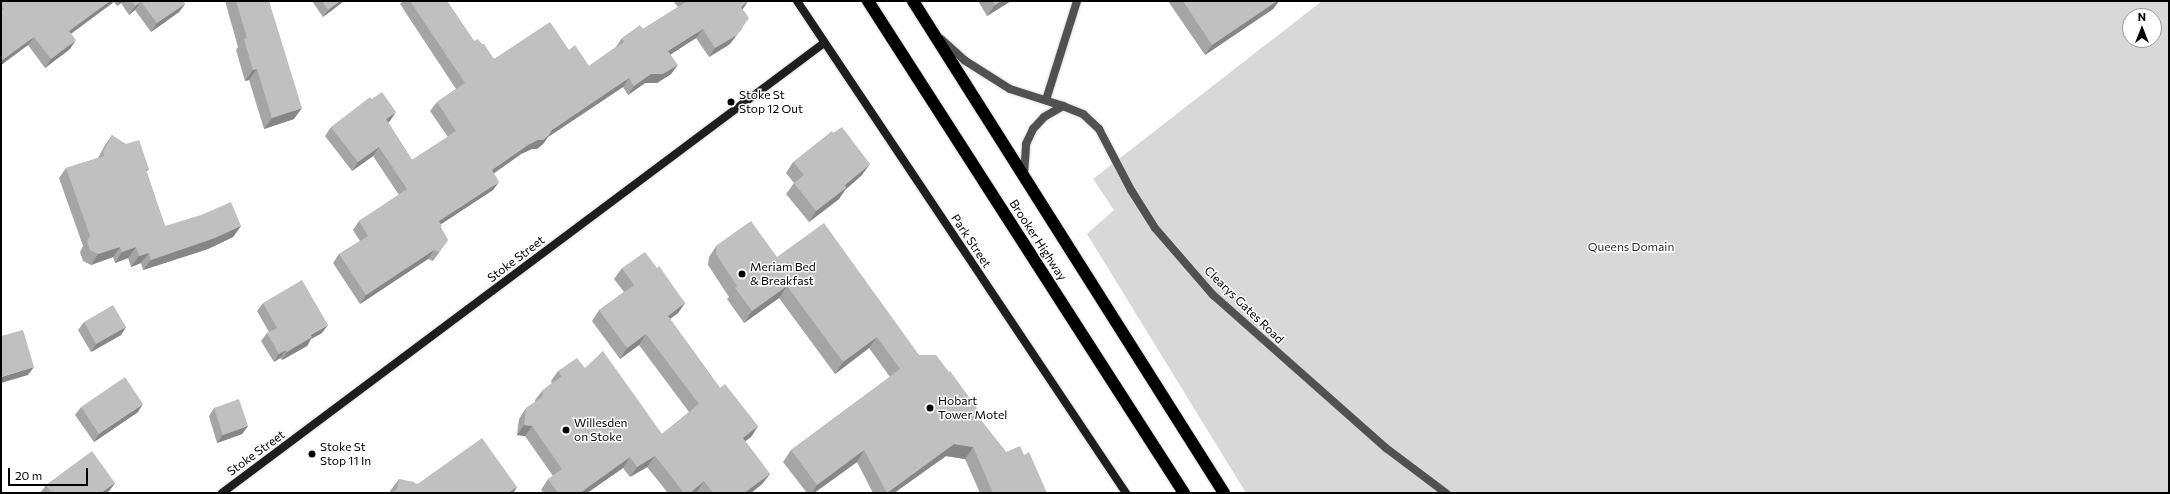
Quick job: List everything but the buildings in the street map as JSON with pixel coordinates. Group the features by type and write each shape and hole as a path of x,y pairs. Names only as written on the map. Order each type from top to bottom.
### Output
{"highway":[{"name":"Brooker Highway","path":"868,1 1184,493"},
{"name":"Brooker Highway","path":"914,1 1224,493"}],"street":[{"name":"Park Street","path":"797,1 1126,493"},
{"path":"1046,100 1077,1"},
{"name":"Clearys Gates Road","path":"934,33 964,60 1010,89 1046,100 1083,114 1100,129 1131,190 1155,228 1213,295 1386,448 1446,493"},
{"name":"Stoke Street","path":"222,493 824,43"},
{"path":"1024,175 1026,144 1033,129 1044,117 1063,106"}],"green space":[{"name":"Queens Domain","path":"1322,1 2169,1 2169,493 1246,493 1087,234 1114,210 1093,179"}],"place":[{"name":"Stoke St Stop 12 Out","path":"731,102"},
{"name":"Meriam Bed & Breakfast","path":"742,274"},
{"name":"Hobart Tower Motel","path":"930,408"},
{"name":"Willesden on Stoke","path":"566,430"},
{"name":"Stoke St Stop 11 In","path":"312,454"}]}
